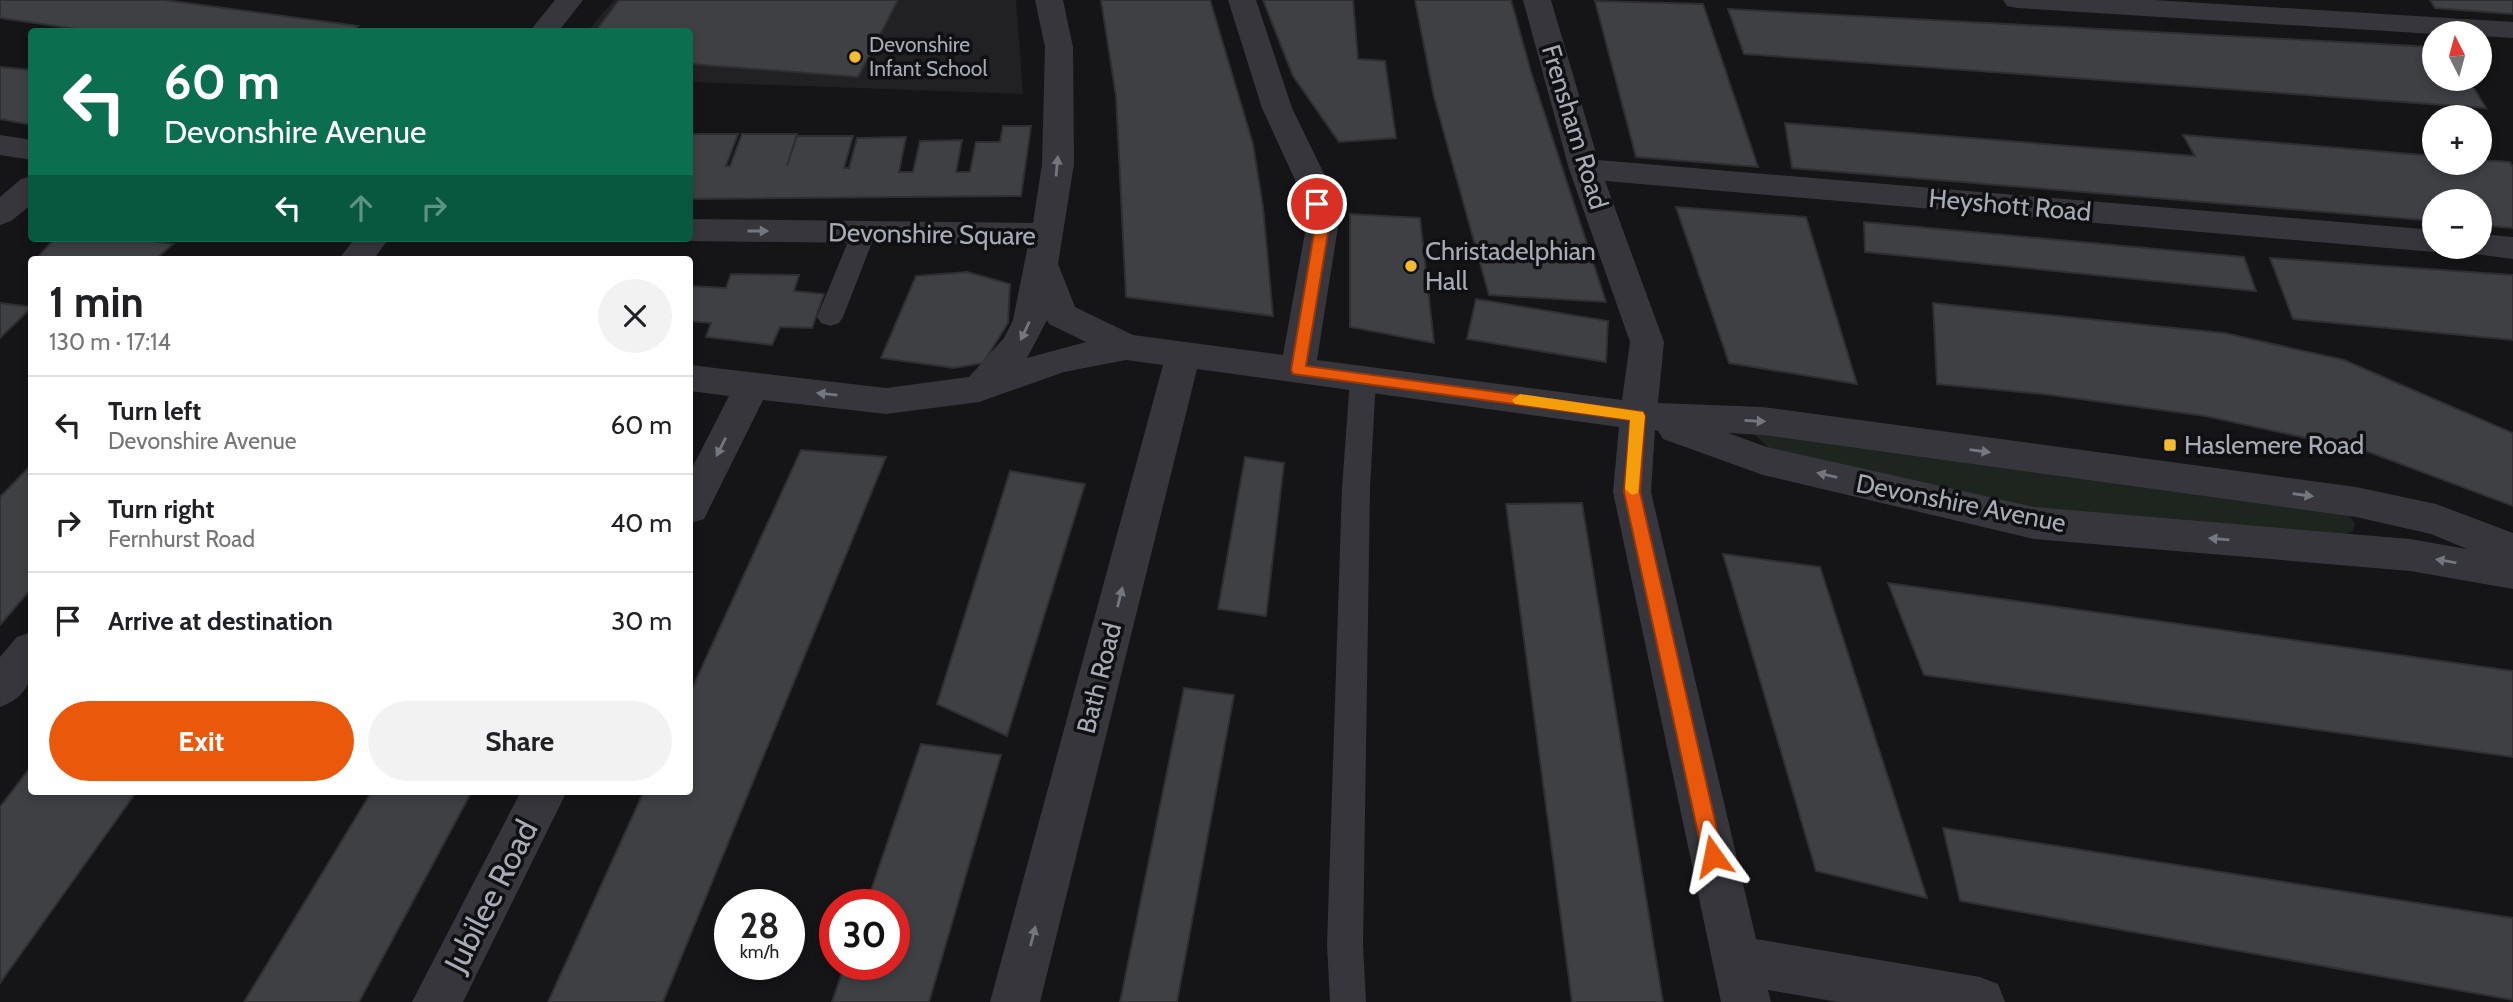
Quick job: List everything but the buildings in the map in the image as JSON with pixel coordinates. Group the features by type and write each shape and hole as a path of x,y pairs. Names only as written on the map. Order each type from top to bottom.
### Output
{"street":[{"path":"546,28 566,0"},
{"path":"1049,0 1059,47 1058,164 1045,249 1061,315 1126,347"},
{"path":"1242,0 1277,108 1312,182 1322,227 1298,370"},
{"name":"Frensham Road","path":"1536,0 1585,169 1647,342 1637,416 1632,492 1741,981"},
{"path":"2017,0 2513,30"},
{"path":"0,145 28,149"},
{"name":"Heyshott Road","path":"1585,169 2422,240"},
{"path":"0,214 28,190"},
{"name":"Devonshire Square","path":"693,230 864,232 1045,249 1030,320 1018,345 979,389"},
{"path":"358,256 370,242"},
{"path":"2492,246 2513,248"},
{"name":"Devonshire Avenue","path":"979,389 1059,360 1126,347 1637,416 1763,421 2356,502 2436,520 2513,550"},
{"name":"Bath Road","path":"1016,1002 1183,355"},
{"path":"693,378 886,401 979,389"},
{"path":"693,502 752,386"},
{"name":"Devonshire Avenue","path":"1637,416 1763,461 2034,523 2378,552 2513,573"},
{"path":"2356,502 2378,552"},
{"path":"0,688 28,655"},
{"name":"Jubilee Road","path":"437,1002 543,795"},
{"path":"1741,981 1980,1002"}],"lane":[{"path":"830,317 864,232"},
{"path":"1348,1002 1345,945 1353,612 1363,379"}],"shaded area":[{"name":"Devonshire Infant School","path":"614,0 1016,0 1023,94 693,82 693,28 590,28"},
{"path":"1759,431 2346,512 2355,523 2353,531 2342,536 2028,510 1772,451 1754,434"}],"slow traffic":[{"path":"1520,400 1637,416 1632,489"}],"place":[{"name":"Devonshire Infant School","path":"855,57"},
{"name":"Christadelphian Hall","path":"1411,266"},
{"name":"Haslemere Road","path":"2170,445"}],"route":[{"path":"1317,204 1322,227 1298,370 1637,416 1632,492 1713,856"}]}
